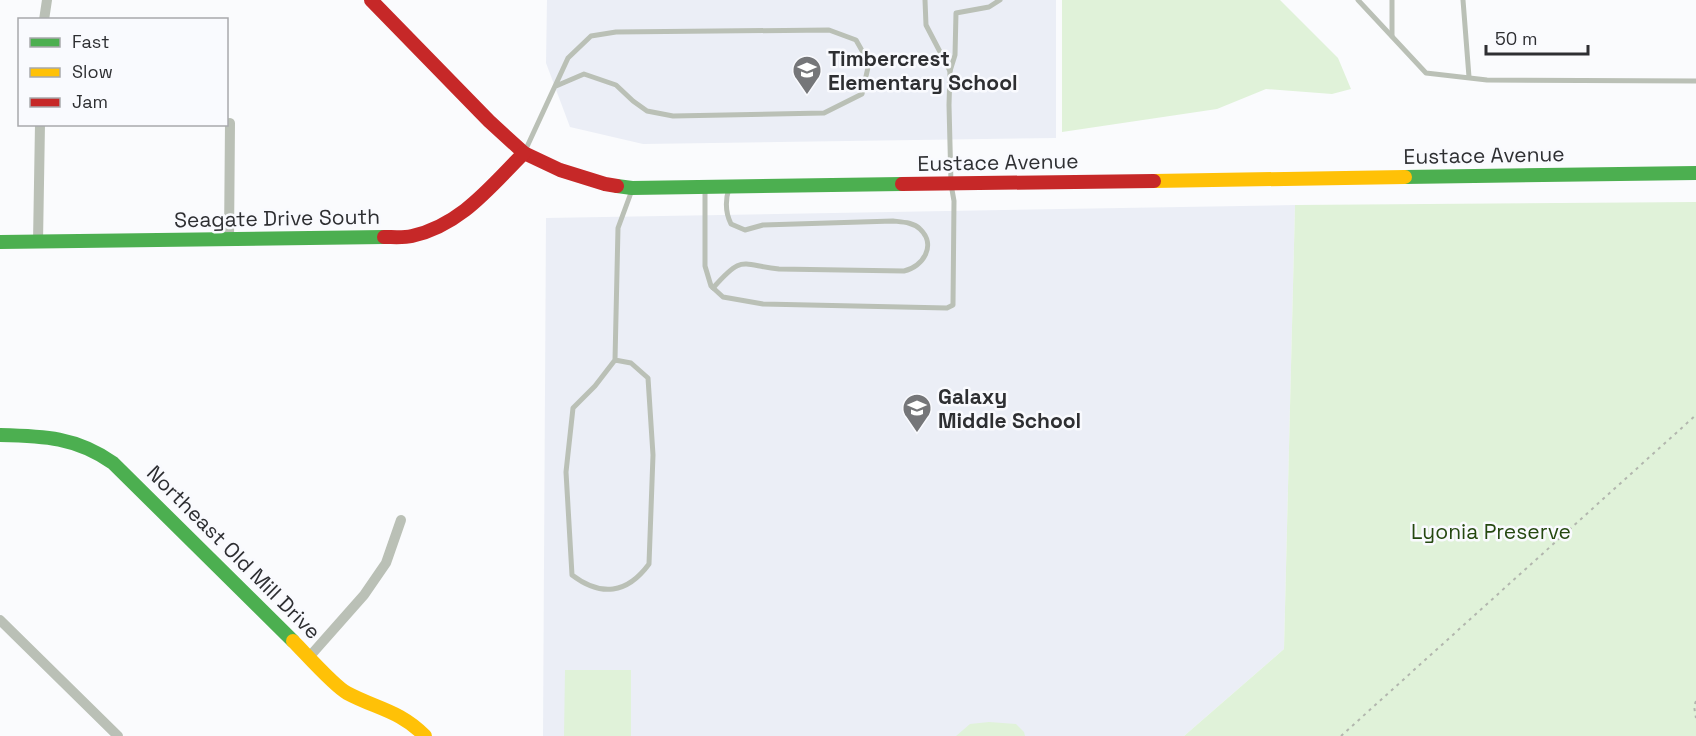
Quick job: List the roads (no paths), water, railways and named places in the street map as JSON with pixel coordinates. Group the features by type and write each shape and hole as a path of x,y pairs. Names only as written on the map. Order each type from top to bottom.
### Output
{"street":[{"path":"44,18 47,0"},
{"name":"Eustace Avenue","path":"371,0 489,121 524,153 560,170 605,184 632,188 1696,173"},
{"path":"229,240 230,123"},
{"path":"38,242 40,126"},
{"name":"Seagate Drive South","path":"0,242 410,237 442,227 464,210 524,153"},
{"name":"Northeast Old Mill Drive","path":"0,435 60,437 97,451 113,463 345,692 396,713 413,724 425,736"},
{"path":"310,656 364,595 386,563 401,520"},
{"path":"0,620 118,736"}],"lane":[{"path":"925,0 926,25 950,71"},
{"path":"705,187 705,266 713,288 723,297 763,304 947,308 953,305 954,201 951,184 949,105 950,71 955,55 956,13 989,7 1000,0"},
{"path":"1358,0 1426,73 1487,80 1696,81"},
{"path":"1392,0 1392,36"},
{"path":"1462,0 1468,77"},
{"path":"524,153 568,57 591,36 616,32 829,30 856,40 869,63 862,94 825,113 673,116 647,111 616,85 584,74 556,87"},
{"path":"713,288 732,267 746,262 779,269 904,271 913,269 923,261 926,253 926,242 922,230 913,224 893,221 763,225 745,230 731,224 727,216 726,199 730,187"},
{"path":"615,360 631,363 648,378 653,455 649,564 639,578 610,591 585,585 572,575 566,472 573,408 595,386 615,360 618,228 632,188"}],"place":[{"name":"Timbercrest Elementary School","path":"807,96"},
{"name":"Galaxy Middle School","path":"917,434"}],"park label":[{"name":"Lyonia Preserve","path":"1491,531"}]}
